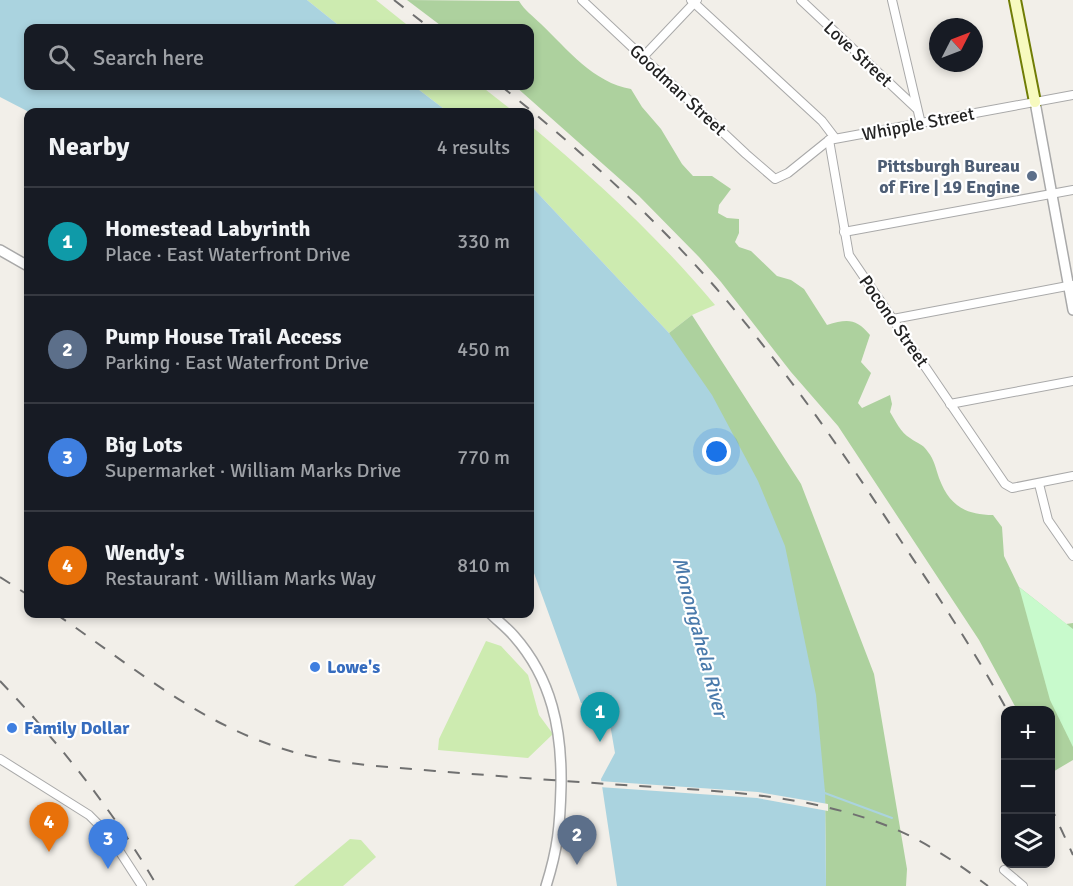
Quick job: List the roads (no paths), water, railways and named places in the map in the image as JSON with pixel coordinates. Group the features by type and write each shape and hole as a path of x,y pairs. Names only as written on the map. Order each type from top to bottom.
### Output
{"main road":[{"path":"1015,0 1035,102"}],"street":[{"name":"Goodman Street","path":"582,0 775,179"},
{"name":"Love Street","path":"801,0 916,108"},
{"path":"891,0 921,124"},
{"path":"643,57 694,1 822,122 832,139"},
{"name":"Whipple Street","path":"775,179 832,139 1073,95"},
{"path":"1035,102 1051,195 1071,285 1073,310"},
{"name":"Pocono Street","path":"832,139 849,255 1005,484 1012,488 1039,483"},
{"path":"844,232 1073,190"},
{"path":"0,250 24,264"},
{"path":"893,319 1071,285"},
{"path":"950,404 1073,381"},
{"path":"1073,476 1039,483 1048,519 1073,556"},
{"path":"495,618 514,636 538,672 550,697 560,738 560,828 556,854 546,886"},
{"path":"0,759 89,815 109,835 142,886"},
{"path":"1004,870 1023,886"}],"water":[{"path":"0,0 307,0 337,24 24,24 24,90 419,90 443,108 24,109 0,97"},
{"name":"Monongahela River","path":"534,189 669,333 712,395 758,481 785,546 816,695 825,792 826,886 617,886 601,779 615,753 606,701 581,703 534,573"}],"waterway":[{"path":"822,792 892,818"}],"railway":[{"path":"394,0 425,24"},
{"path":"506,90 528,108"},
{"path":"534,113 640,208 716,288 741,318 813,411 858,475 956,624 1005,706"},
{"path":"0,577 24,592"},
{"path":"62,618 143,676 203,713 234,730 301,754 334,761 384,767 726,792 793,800 858,816 902,832 941,853 988,886"},
{"path":"0,681 43,729 104,805 157,886"},
{"path":"1054,814 1073,855"}],"place":[{"name":"Pittsburgh Bureau of Fire | 19 Engine","path":"1032,176"},
{"name":"Lowe's","path":"315,667"},
{"name":"Family Dollar","path":"12,728"},
{"name":"Homestead Labyrinth","path":"600,742"},
{"name":"Wendy's","path":"49,852"},
{"name":"Pump House Trail Access","path":"577,865"},
{"name":"Big Lots","path":"108,869"}]}
